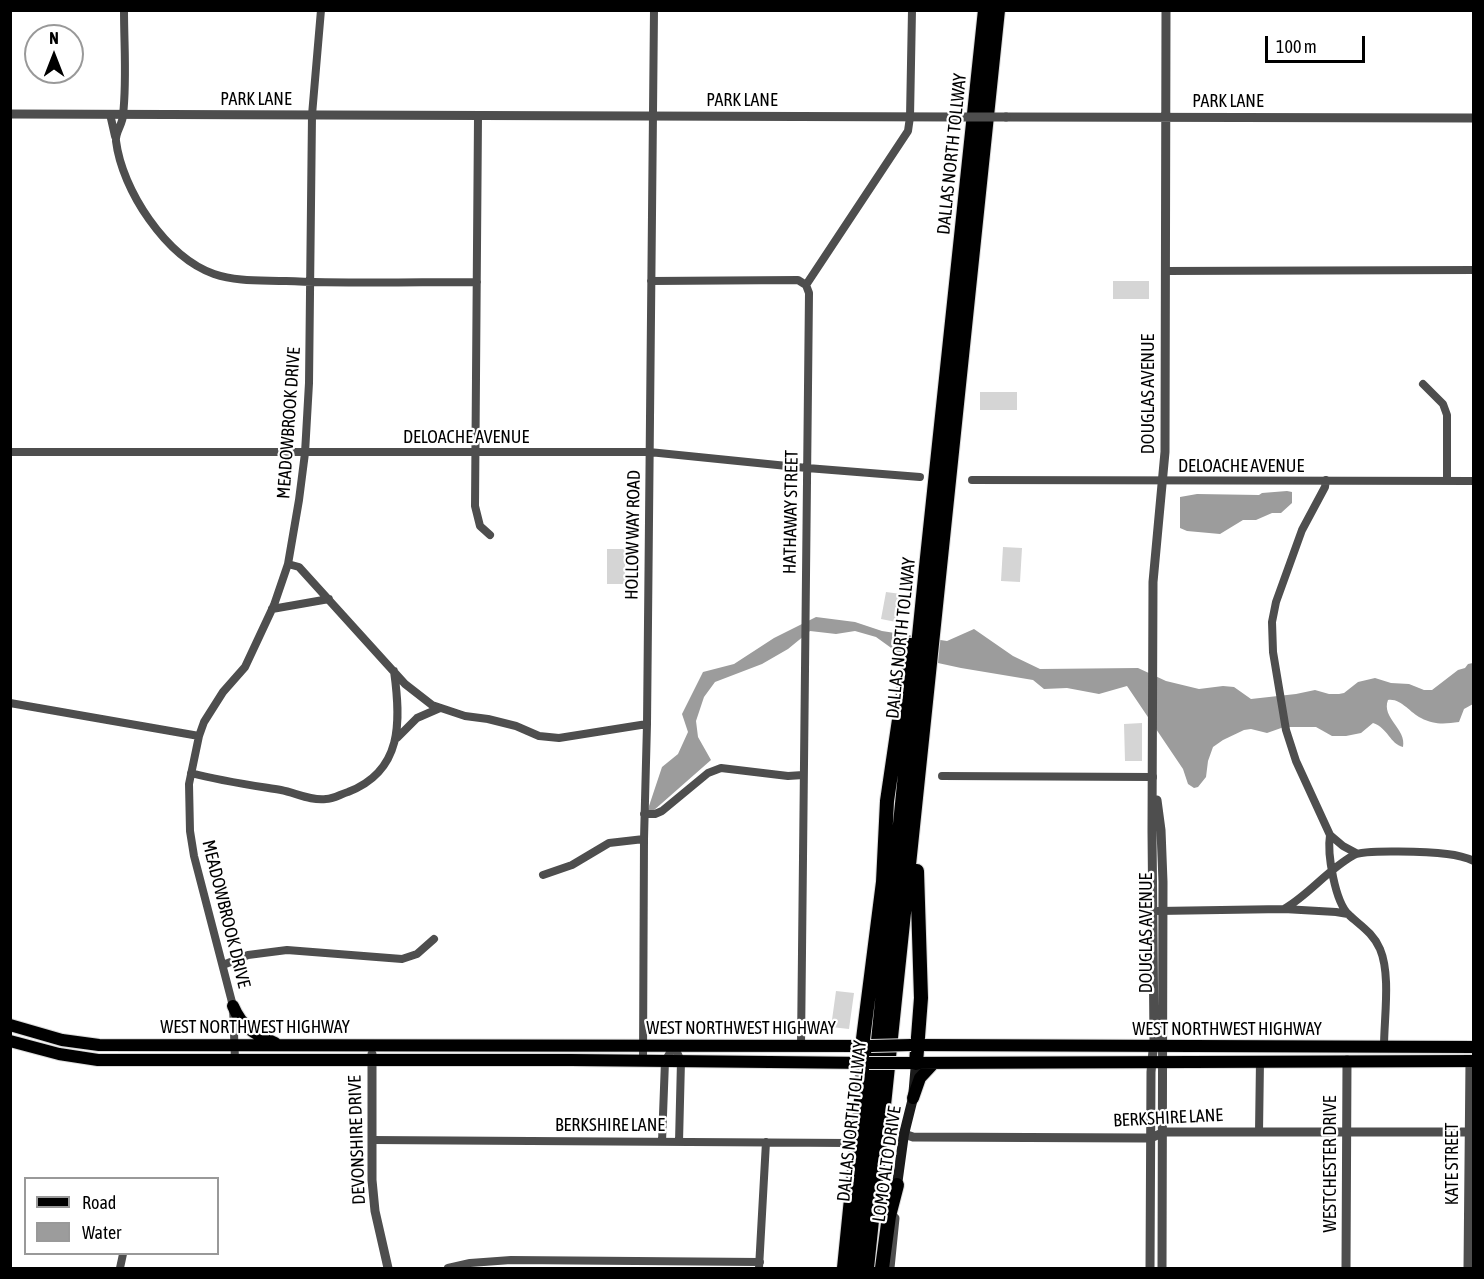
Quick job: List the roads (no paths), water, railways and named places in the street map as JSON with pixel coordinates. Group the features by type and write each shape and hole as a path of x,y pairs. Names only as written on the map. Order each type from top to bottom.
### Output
{"highway":[{"name":"DALLAS NORTH TOLLWAY","path":"855,1269 985,10"},
{"name":"DALLAS NORTH TOLLWAY","path":"867,1269 916,817 998,10"},
{"path":"844,1269 883,882 886,801 909,652 926,567"},
{"path":"912,1063 921,998 916,817"},
{"path":"882,1269 889,1216 897,1185"}],"main road":[{"path":"233,1006 238,1018 251,1032 282,1045"},
{"name":"WEST NORTHWEST HIGHWAY","path":"10,1025 62,1040 99,1045 1473,1047"},
{"name":"WEST NORTHWEST HIGHWAY","path":"10,1041 59,1054 98,1060 643,1060 866,1063 1472,1061"},
{"path":"98,1060 99,1045"},
{"path":"1124,1062 1125,1047"},
{"path":"1347,1060 1356,1053 1408,1053 1420,1047"},
{"name":"LOMO ALTO DRIVE","path":"897,1185 904,1134 913,1098 912,1063"},
{"path":"913,1098 920,1078 934,1063"}],"street":[{"path":"116,138 124,114 124,10"},
{"name":"MEADOWBROOK DRIVE","path":"235,1060 233,1006 194,856 188,810 190,773 204,722 223,692 245,667 272,609 288,564 305,453 309,383 312,115 321,10"},
{"name":"HOLLOW WAY ROAD","path":"643,1060 654,10"},
{"path":"651,281 798,280 806,285 908,130 912,10"},
{"name":"DOUGLAS AVENUE","path":"1162,1269 1164,1132 1158,1061 1153,582 1164,481 1166,10"},
{"name":"PARK LANE","path":"10,114 1473,118"},
{"path":"110,114 127,179 141,204 156,229 182,256 201,268 225,277 310,282 477,282"},
{"path":"478,117 475,506 480,526 490,535"},
{"path":"1165,271 1473,270"},
{"name":"HATHAWAY STREET","path":"801,1046 809,293 806,285"},
{"path":"1423,384 1443,404 1447,415 1447,480"},
{"name":"DELOACHE AVENUE","path":"10,452 649,452 920,477"},
{"name":"DELOACHE AVENUE","path":"972,480 1473,481"},
{"path":"1326,480 1325,487 1302,530 1273,611 1273,652 1278,688 1286,730 1296,761 1330,835 1343,846 1356,853 1445,854 1462,856 1473,861"},
{"path":"288,564 299,567 415,693 432,705 465,716 516,726 538,736 559,738 646,724"},
{"path":"272,609 329,599"},
{"path":"190,773 222,781 326,799 364,786 391,755 396,739 398,707 393,669"},
{"path":"10,703 199,736"},
{"path":"396,739 417,718 440,708"},
{"path":"644,814 655,814 662,811 708,773 720,768 788,776 803,774"},
{"path":"942,776 1154,777"},
{"path":"1330,835 1328,847 1341,903 1348,914 1363,924 1372,935 1380,948 1384,962 1384,1047"},
{"path":"543,874 572,866 609,843 644,839"},
{"path":"1284,909 1301,900 1332,869 1356,853"},
{"path":"1158,911 1284,909 1348,914"},
{"path":"223,965 248,955 287,950 402,959 417,954 434,939"},
{"name":"DEVONSHIRE DRIVE","path":"372,1046 371,1167 375,1211 388,1269"},
{"path":"662,1142 665,1061 674,1046"},
{"path":"674,1046 681,1061 680,1142"},
{"name":"WESTCHESTER DRIVE","path":"1346,1269 1347,1060"},
{"name":"DOUGLAS AVENUE","path":"1150,1269 1151,1138 1158,1061"},
{"path":"1259,1132 1260,1061"},
{"name":"KATE STREET","path":"1468,1269 1472,1061"},
{"name":"BERKSHIRE LANE","path":"904,1134 913,1137 1151,1138 1164,1132 1469,1132"},
{"name":"BERKSHIRE LANE","path":"372,1140 848,1143"},
{"path":"448,1269 471,1263 511,1260 760,1265 766,1143"},
{"path":"1151,1184 1163,1184"},
{"name":"LOMO ALTO DRIVE","path":"890,1269 897,1185"},
{"path":"1150,1200 1163,1200"}],"water":[{"path":"1292,492 1292,503 1281,513 1272,513 1256,520 1243,520 1220,534 1187,531 1180,528 1180,497 1197,494 1259,495"},
{"path":"816,617 855,622 882,631 947,641 974,629 1013,656 1040,669 1138,668 1166,681 1199,689 1234,687 1251,699 1315,690 1339,694 1344,693 1358,682 1375,678 1432,690 1458,670 1473,663 1473,704 1464,709 1459,722 1440,723 1430,722 1417,716 1397,701 1388,700 1388,712 1401,735 1403,747 1395,743 1382,728 1373,723 1361,733 1346,736 1332,736 1316,727 1284,727 1267,733 1251,729 1244,730 1213,747 1206,777 1198,787 1194,788 1188,784 1183,769 1127,686 1099,694 1067,688 1044,689 1033,680 901,655 876,637 855,631 836,634 810,631 788,649 762,664 715,682 704,697 696,721 698,737 711,760 645,818 662,767 678,754 688,732 682,714 703,672 734,664 774,638"}]}
